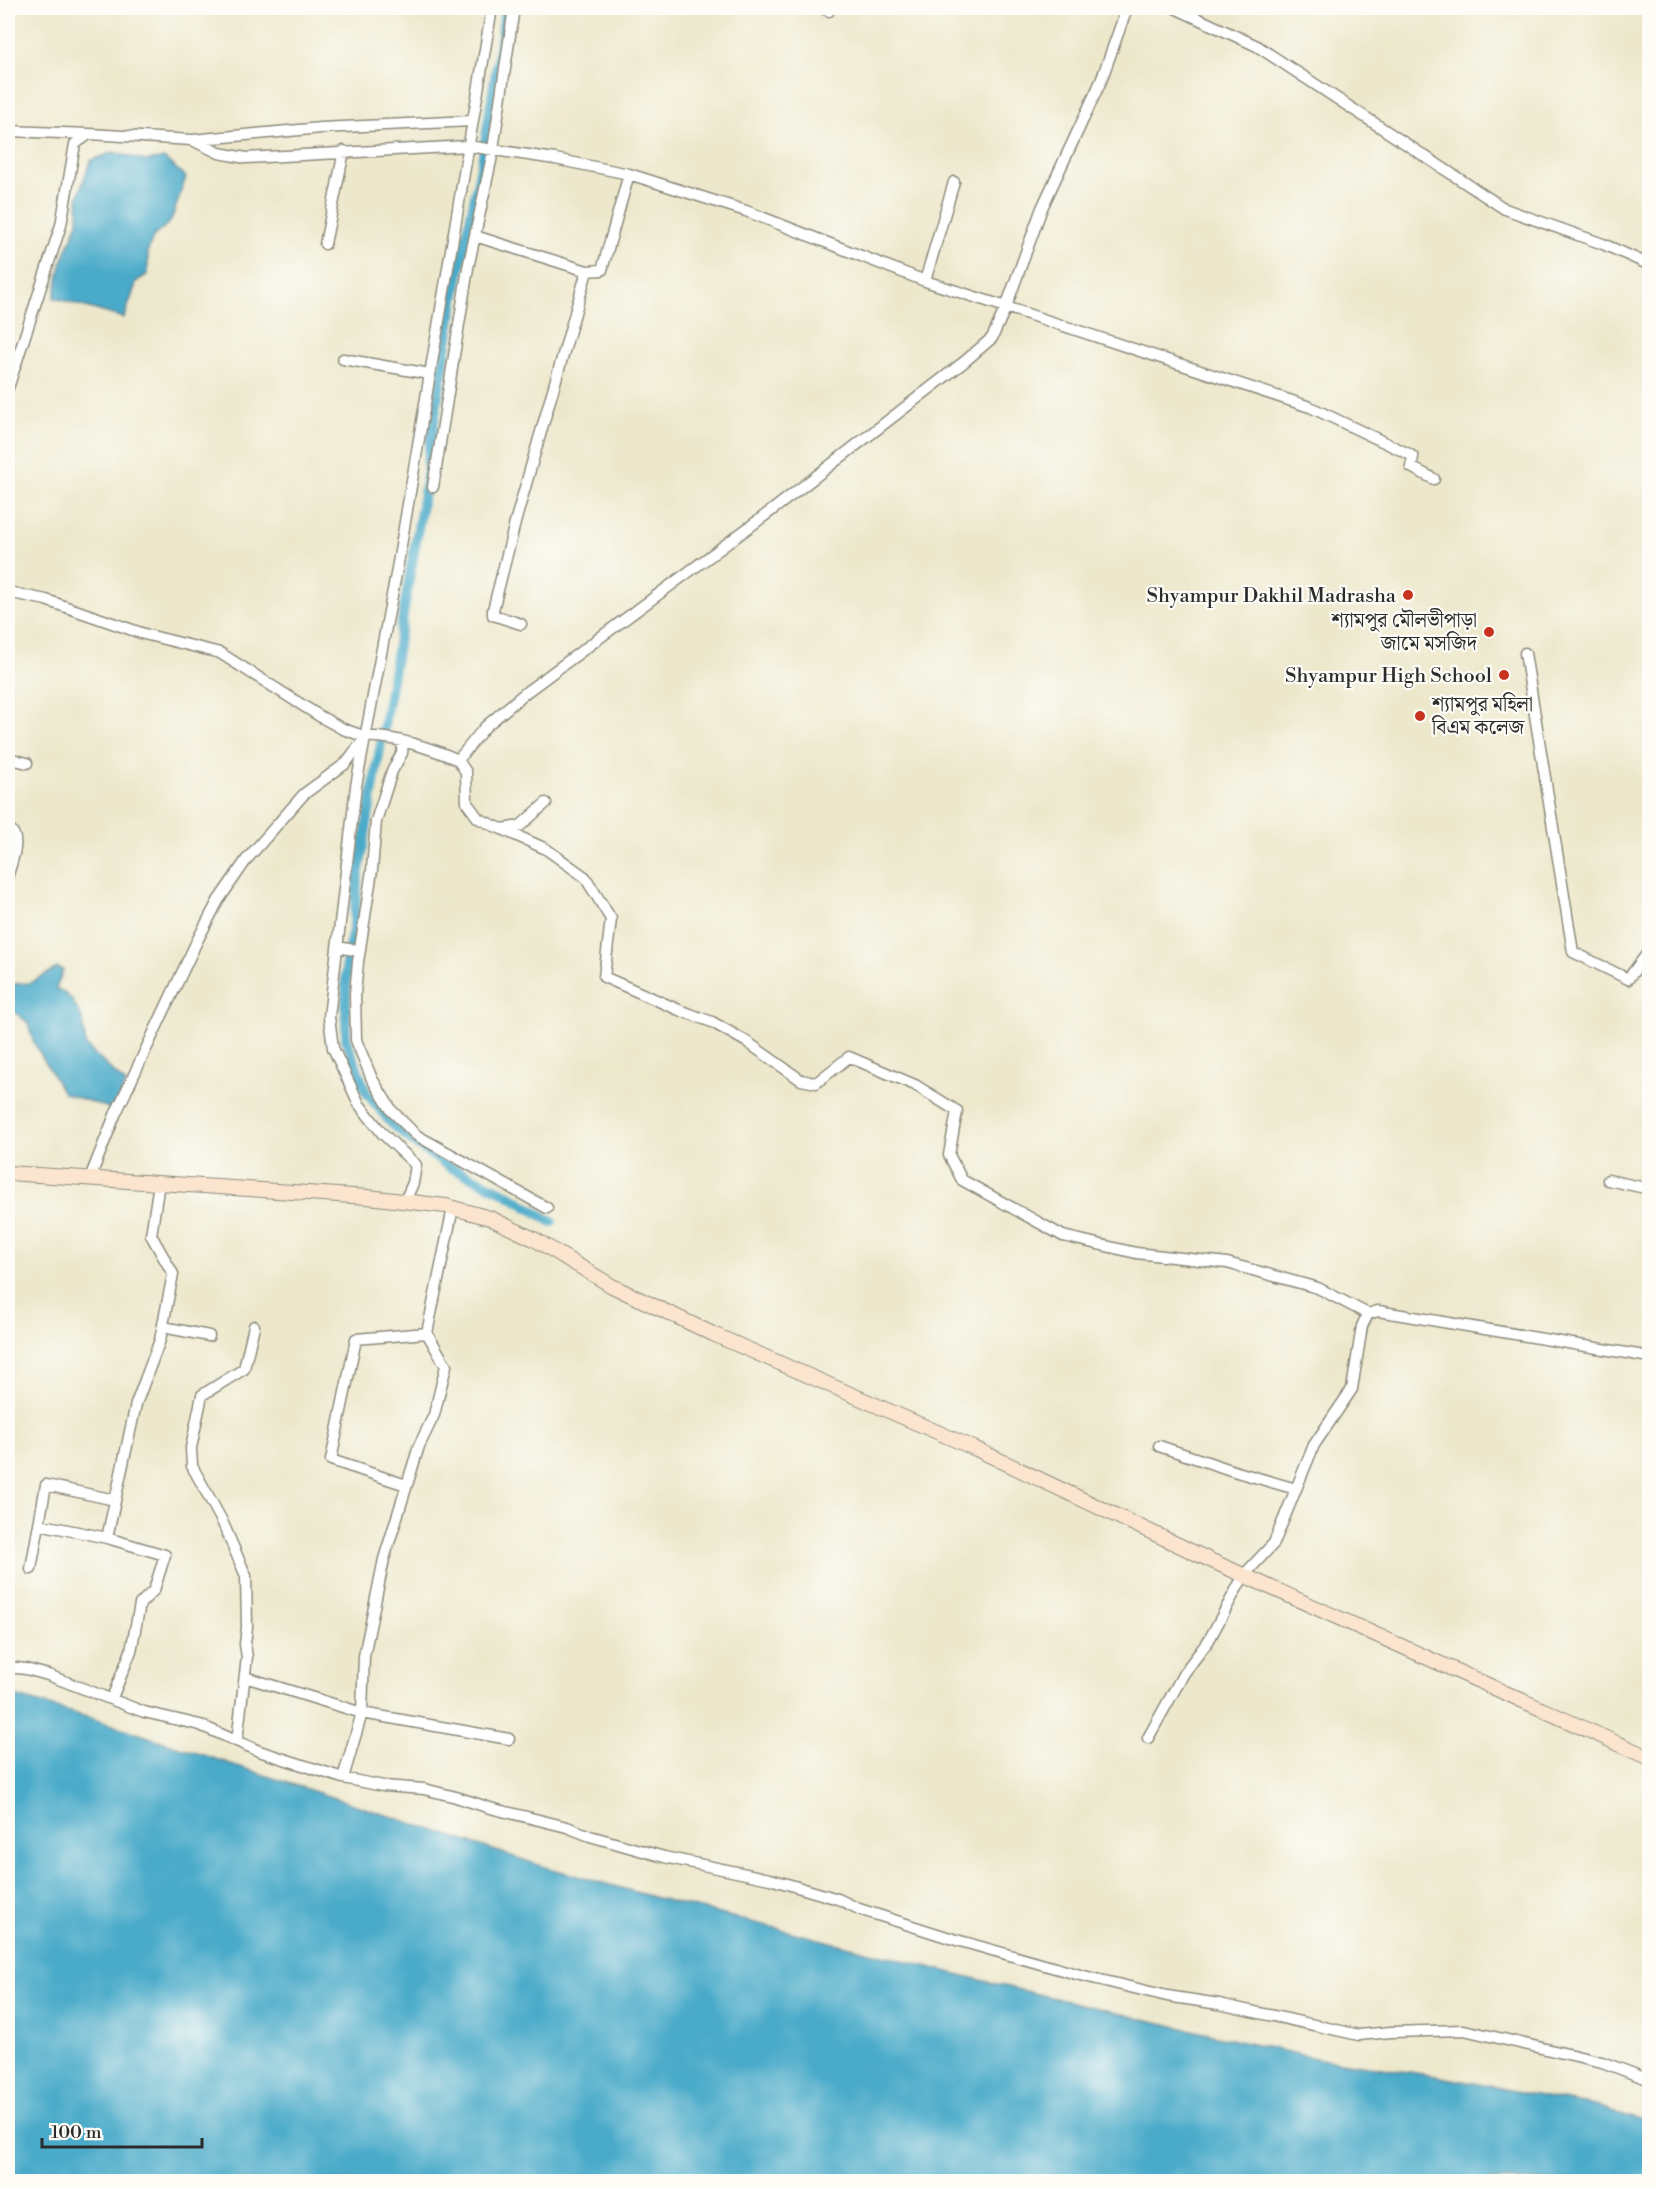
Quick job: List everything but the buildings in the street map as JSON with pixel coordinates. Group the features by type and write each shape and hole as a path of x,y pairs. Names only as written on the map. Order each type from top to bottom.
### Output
{"street":[{"path":"405,1201 413,1183 416,1165 382,1133 360,1104 333,1048 329,1017 341,948 356,786 370,737 492,8"},
{"path":"433,488 475,237 493,148 514,8"},
{"path":"458,760 485,727 525,693 771,511 964,363 992,338 1006,308 1042,208 1101,81 1127,8"},
{"path":"1175,8 1257,46 1505,209 1603,244 1650,265"},
{"path":"8,131 192,140 321,128 472,121"},
{"path":"8,388 62,225 75,144 89,134"},
{"path":"192,140 219,153 246,158 468,146 493,148 629,174 746,211 925,281 1310,407 1409,454 1413,457 1411,467 1434,479"},
{"path":"325,244 344,152"},
{"path":"475,237 587,271 602,270 629,174"},
{"path":"925,281 954,182"},
{"path":"521,624 493,615 493,610 516,519 587,271"},
{"path":"343,359 430,374"},
{"path":"8,592 46,600 144,634 220,653 343,729 370,737 437,750 458,760 466,772 467,803 478,818 546,849 585,877 611,919 604,976 679,1010 712,1022 747,1042 801,1080 816,1083 849,1057 915,1085 957,1111 948,1155 962,1180 1064,1236 1136,1253 1227,1263 1318,1288 1368,1314 1378,1311 1650,1358"},
{"path":"1525,653 1573,952 1628,979 1650,950"},
{"path":"90,1179 115,1115 218,901 247,859 304,794 345,764 370,737"},
{"path":"399,741 402,753 392,771 376,820 372,870 359,951 355,994 356,1040 372,1078 393,1111 416,1135 547,1208"},
{"path":"8,758 27,763"},
{"path":"502,829 520,826 546,803"},
{"path":"8,828 12,830 15,838 15,849 8,875"},
{"path":"341,948 359,951"},
{"path":"8,1173 405,1201 453,1208 490,1218 536,1240 612,1286 713,1334 976,1449 1244,1575 1650,1758"},
{"path":"1608,1180 1650,1189"},
{"path":"106,1538 136,1404 160,1340 173,1274 151,1235 159,1183"},
{"path":"343,1778 362,1713 366,1645 384,1559 418,1446 434,1415 446,1366 427,1333 453,1208"},
{"path":"1148,1738 1184,1673 1209,1640 1244,1575 1274,1543 1314,1445 1352,1389 1362,1326 1368,1314"},
{"path":"237,1741 247,1657 244,1644 247,1627 246,1576 222,1521 192,1466 190,1448 202,1395 244,1369 254,1326"},
{"path":"163,1327 209,1336"},
{"path":"406,1485 331,1460 356,1339 427,1333"},
{"path":"1159,1446 1237,1472 1296,1488"},
{"path":"31,1569 46,1485 115,1500"},
{"path":"39,1524 106,1538 165,1555 154,1590 140,1604 131,1651 112,1698"},
{"path":"8,1667 48,1674 144,1712 201,1725 259,1751 343,1778 456,1797 567,1827 590,1836 664,1857 770,1880 838,1899 859,1909 952,1939 1080,1975 1167,1996 1219,2004 1359,2035 1464,2030 1602,2062 1650,2080"},
{"path":"245,1677 362,1713 509,1739"}],"water":[{"path":"113,152 146,161 164,158 186,177 171,221 153,237 148,251 148,274 137,281 124,318 54,298 61,264 78,222 78,197 90,161"},
{"path":"57,968 63,970 56,989 72,1000 82,1018 86,1046 126,1084 112,1110 63,1093 33,1041 28,1023 8,1007 8,984 30,983"},
{"path":"8,1694 94,1719 542,1866 657,1898 1016,1989 1234,2040 1320,2059 1436,2076 1599,2107 1649,2123 1649,2181 8,2181"}],"waterway":[{"path":"427,465 456,288 482,162 506,8"},
{"path":"430,459 357,882 354,924 346,964 346,1040 366,1092 390,1122 417,1145 450,1167 505,1193 552,1222"}],"place":[{"name":"Shyampur Dakhil Madrasha","path":"1408,595"},
{"name":"শ্যামপুর মৌলভীপাড়া জামে মসজিদ","path":"1489,632"},
{"name":"Shyampur High School","path":"1504,675"},
{"name":"শ্যামপুর মহিলা বিএম কলেজ","path":"1420,716"}]}
